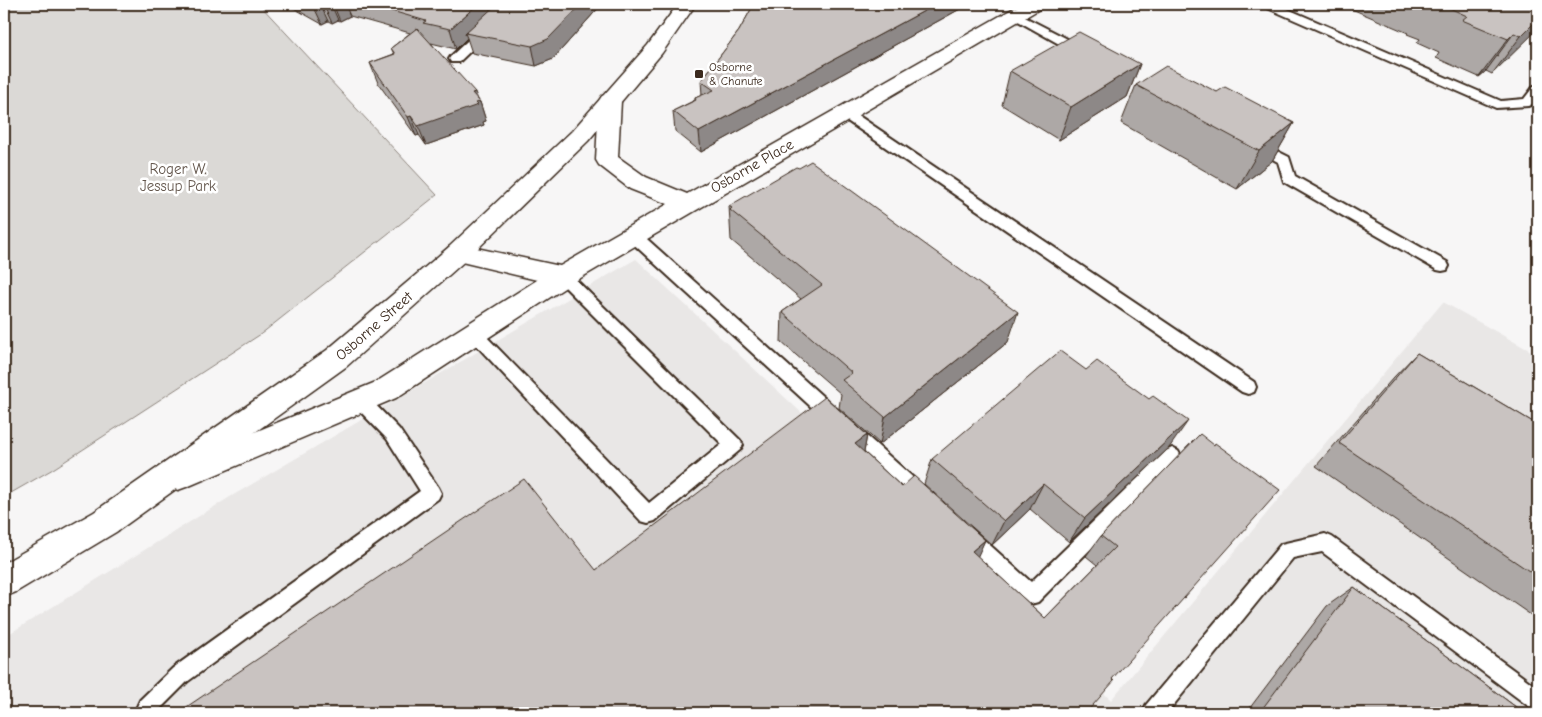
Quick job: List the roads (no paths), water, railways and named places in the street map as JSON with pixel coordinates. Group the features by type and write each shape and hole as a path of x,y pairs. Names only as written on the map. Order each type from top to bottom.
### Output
{"street":[{"name":"Osborne Street","path":"4,581 105,522 337,358 458,253 580,136 655,49 687,4"},
{"name":"Osborne Place","path":"153,487 386,390 563,276 1034,4"},
{"path":"610,101 607,160 638,183 688,203"},
{"path":"458,253 563,276"}],"lane":[{"path":"454,59 513,4"},
{"path":"1267,4 1500,105 1528,102 1538,90"},
{"path":"1015,15 1091,56"},
{"path":"845,113 1248,387"},
{"path":"1249,141 1284,160 1288,179 1442,266"},
{"path":"633,235 934,508"},
{"path":"473,334 648,515 734,446 563,276"},
{"path":"145,713 147,707 180,675 432,493 392,434 361,401"},
{"path":"949,521 1031,594 1172,456"},
{"path":"1154,713 1288,550 1325,543 1538,701"}],"place":[{"name":"Osborne & Chanute","path":"699,74"}],"park label":[{"name":"Roger W. Jessup Park","path":"178,178"}]}
